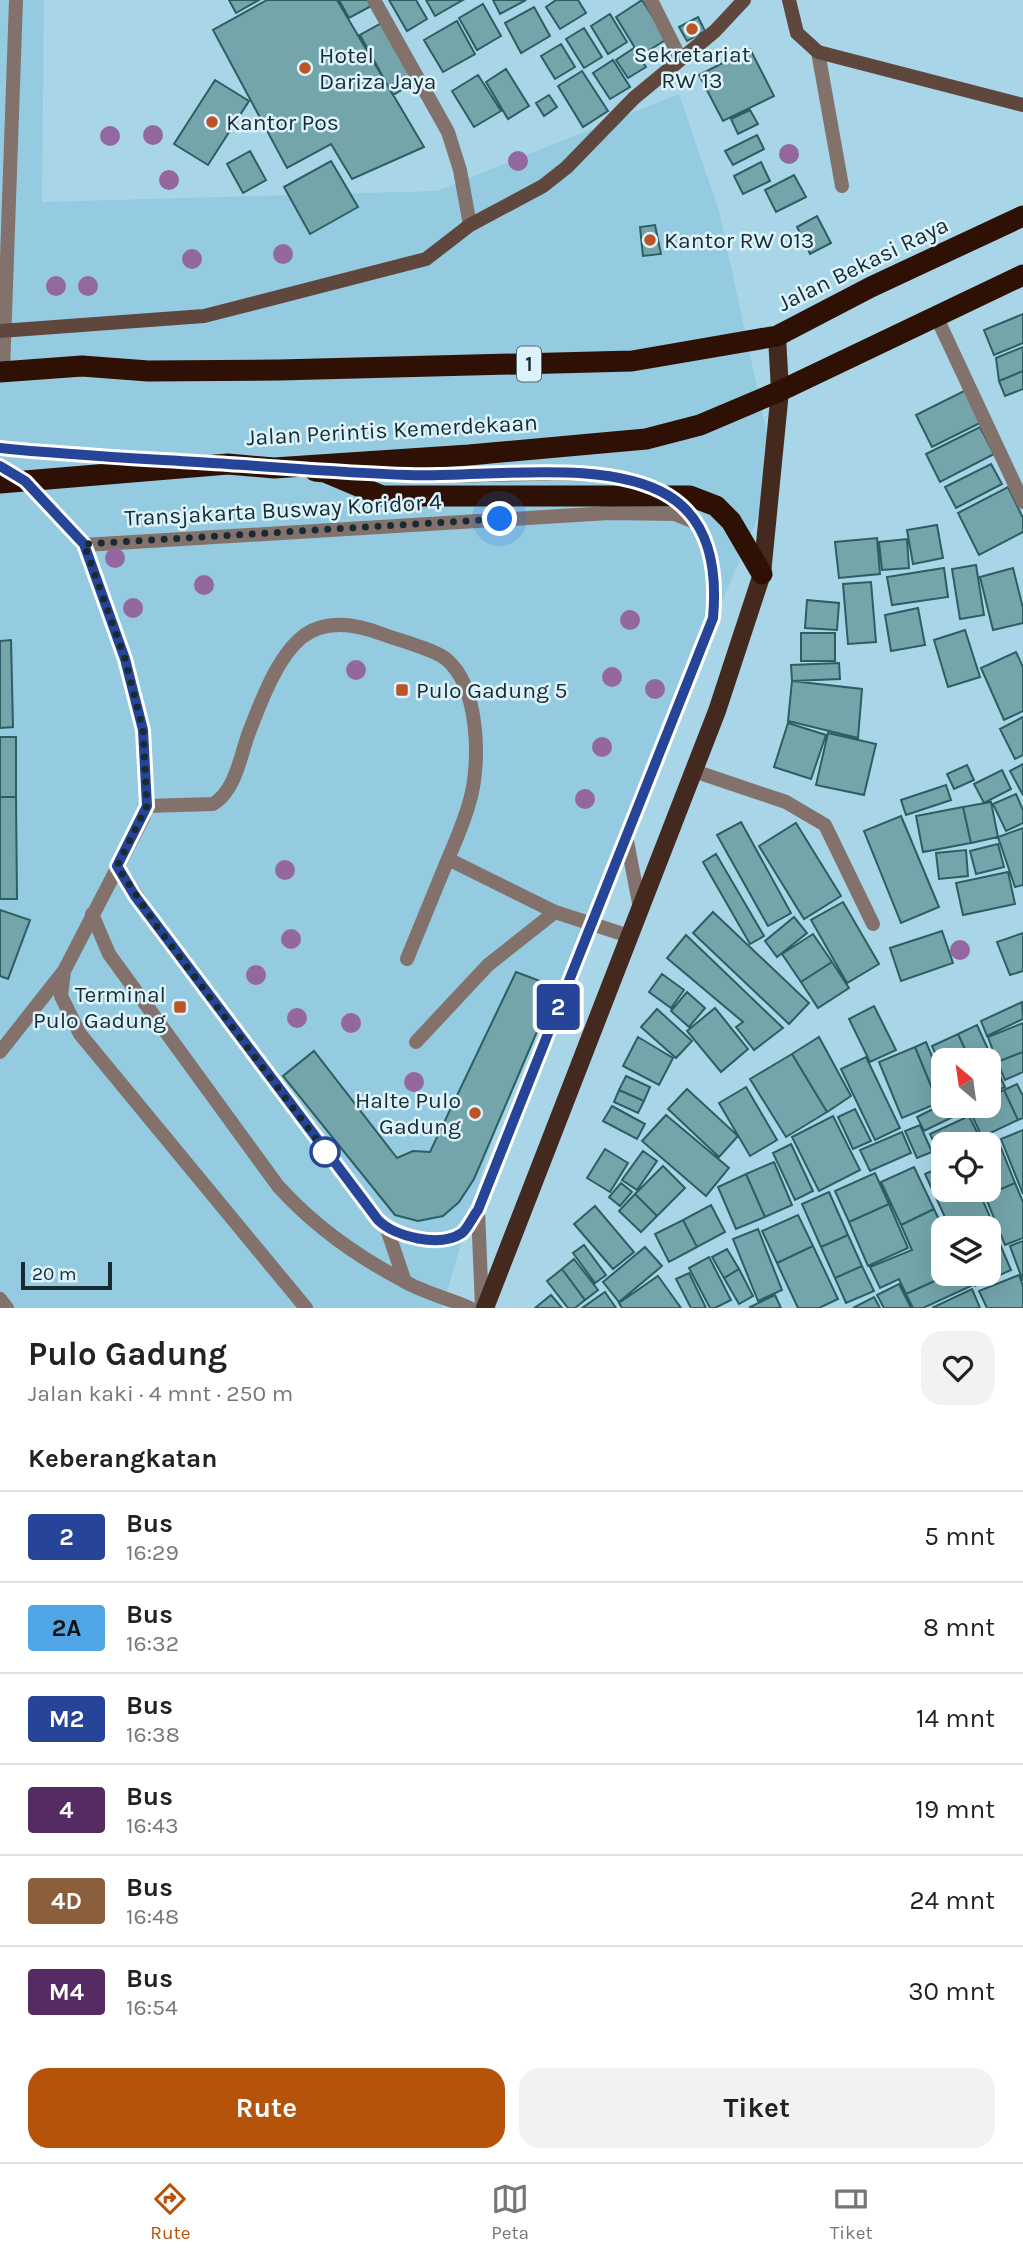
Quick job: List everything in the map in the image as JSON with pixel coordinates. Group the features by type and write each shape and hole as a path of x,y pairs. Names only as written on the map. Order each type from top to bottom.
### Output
{"highway":[{"name":"Jalan Bekasi Raya","path":"777,337 871,287 1023,216"},
{"path":"780,391 1023,275"},
{"name":"1","path":"1,372 82,366 148,371 266,370 632,361 777,337"},
{"name":"Jalan Perintis Kemerdekaan","path":"274,468 468,455 646,439 700,425 780,391"},
{"name":"Jalan Perintis Kemerdekaan","path":"0,483 228,464"},
{"path":"0,466 25,481"},
{"path":"325,472 382,496 690,496 716,506 731,521 762,574"}],"main road":[{"name":"Jalan Bekasi Raya","path":"483,1308 694,771 762,574 780,391 777,337"}],"street":[{"path":"1,372 16,0"},
{"path":"374,0 448,132 460,170 470,225"},
{"path":"651,0 680,58"},
{"path":"2,331 204,316 426,259 470,225 543,186 567,167 634,99 715,31 744,0"},
{"path":"789,0 797,33 818,52 1023,105"},
{"path":"818,52 842,186"},
{"path":"936,316 1023,502"},
{"path":"0,448 73,456 325,472"},
{"path":"0,1052 64,971 147,806 143,730 125,659 84,544 25,481"},
{"path":"387,1229 436,1240 461,1233 478,1210 533,1065 594,924 625,835 713,618 715,568 706,538 694,521 667,495"},
{"name":"Transjakarta Busway Koridor 4","path":"84,544 609,513 675,514 694,521"},
{"path":"147,806 213,804 221,799 229,789 251,728 281,664 302,638 325,626 349,624 445,658 461,678 468,698 477,746 471,799 407,960"},
{"path":"694,771 786,802 815,817 831,836 873,923"},
{"path":"625,835 640,908"},
{"path":"448,859 555,912 629,936"},
{"path":"117,866 142,907 387,1229 405,1282"},
{"path":"416,1042 488,965 555,912"},
{"path":"92,914 109,954 278,1186 306,1217 343,1245 405,1282 470,1308"},
{"path":"64,971 61,996 80,1034 306,1308"},
{"path":"478,1210 483,1308"},
{"path":"0,1299 7,1308"}],"shaded area":[{"path":"0,0 44,0 42,202 437,191 679,94 719,211 776,475 491,1143 442,1308 0,1308"}],"building":[{"path":"229,0 259,0 236,13"},
{"path":"267,0 337,0 424,147 352,179 331,144 287,168 213,30"},
{"path":"339,0 370,0 373,5 349,18"},
{"path":"389,0 416,0 427,19 407,31"},
{"path":"426,0 463,0 435,16"},
{"path":"493,0 526,0 500,14"},
{"path":"556,0 578,0 586,13 560,29 546,7"},
{"path":"642,0 667,39 640,56 616,17"},
{"path":"483,4 501,36 477,50 459,18"},
{"path":"534,7 550,36 521,53 505,23"},
{"path":"610,14 627,42 608,54 591,26"},
{"name":"Sekretariat RW 13","path":"698,17 705,31 687,41 679,27"},
{"path":"385,21 418,80 393,95 360,35"},
{"path":"457,21 475,54 443,72 424,40"},
{"path":"584,28 602,57 584,68 566,39"},
{"path":"561,44 575,67 555,79 541,56"},
{"path":"634,48 646,67 628,78 616,60"},
{"path":"750,49 774,96 723,121 699,75"},
{"path":"613,60 630,87 610,99 593,73"},
{"path":"506,69 529,106 508,119 486,82"},
{"path":"582,71 608,111 583,127 558,86"},
{"path":"478,75 501,111 474,127 452,91"},
{"name":"Kantor Pos","path":"215,80 249,101 208,165 174,144"},
{"path":"549,95 557,107 544,116 536,103"},
{"path":"750,110 758,124 738,134 731,119"},
{"path":"757,135 764,149 733,165 725,151"},
{"path":"250,151 266,180 243,193 227,164"},
{"path":"331,161 358,207 310,234 284,187"},
{"path":"761,162 770,181 743,194 734,176"},
{"path":"794,175 806,197 776,212 765,190"},
{"path":"817,216 831,243 810,254 797,227"},
{"name":"Kantor RW 013","path":"655,225 661,254 643,256 640,227"},
{"path":"1023,314 1023,343 994,355 984,330"},
{"path":"1023,347 1023,371 999,381 996,358"},
{"path":"1023,371 1023,389 1005,396 999,381"},
{"path":"966,390 982,422 932,447 916,415"},
{"path":"980,427 994,454 940,482 926,454"},
{"path":"991,464 1002,484 956,508 945,487"},
{"path":"1008,487 1023,518 1023,532 979,555 958,513"},
{"path":"937,525 943,558 913,564 907,530"},
{"path":"877,538 880,574 839,578 835,542"},
{"path":"907,539 909,568 882,570 879,542"},
{"path":"976,565 984,615 960,619 952,569"},
{"path":"944,568 948,597 892,605 887,577"},
{"path":"1013,568 1023,608 1023,623 993,630 980,577"},
{"path":"871,582 876,642 848,644 843,584"},
{"path":"807,600 839,603 837,630 805,628"},
{"path":"918,608 925,645 891,651 885,615"},
{"path":"965,630 980,677 948,687 934,640"},
{"path":"801,633 835,633 835,661 801,661"},
{"path":"11,640 13,727 0,728 0,641"},
{"path":"1016,652 1023,667 1023,711 1004,720 981,668"},
{"path":"839,663 840,679 792,681 791,665"},
{"path":"792,681 862,689 858,738 788,721"},
{"path":"1023,717 1023,755 1015,759 1000,729"},
{"path":"788,723 826,735 811,779 774,767"},
{"path":"828,733 876,744 864,795 816,785"},
{"path":"0,737 16,737 16,797 0,797"},
{"path":"1023,764 1023,795 1010,771"},
{"path":"967,765 974,780 954,789 947,774"},
{"path":"1002,770 1011,789 984,803 974,784"},
{"path":"946,785 951,800 906,815 901,800"},
{"path":"1016,794 1023,810 1023,823 1006,831 993,804"},
{"path":"0,797 16,797 17,899 0,899"},
{"path":"991,802 998,837 971,843 963,807"},
{"path":"963,807 971,843 923,852 916,816"},
{"path":"901,816 939,907 901,923 864,831"},
{"path":"741,822 791,913 768,926 717,835"},
{"path":"796,823 841,896 804,919 759,846"},
{"path":"1023,828 1023,885 1015,887 998,837"},
{"path":"998,844 1004,867 976,874 970,851"},
{"path":"966,850 968,876 939,879 936,853"},
{"path":"716,854 764,936 750,944 703,862"},
{"path":"1008,872 1015,904 963,915 956,883"},
{"path":"843,902 879,964 847,983 811,920"},
{"path":"0,910 30,920 8,979 0,976"},
{"path":"713,912 809,1003 789,1024 693,933"},
{"path":"794,917 807,933 777,957 765,941"},
{"path":"942,931 953,963 901,981 890,948"},
{"path":"1023,933 1023,971 1010,975 997,942"},
{"path":"813,934 832,962 801,982 782,954"},
{"path":"686,935 783,1028 754,1050 736,1027 743,1022 667,958"},
{"path":"832,962 849,988 818,1008 801,982"},
{"name":"Halte Pulo Gadung","path":"516,972 556,987 474,1179 459,1202 443,1216 418,1221 395,1215 283,1076 314,1051 397,1158 413,1151 430,1152"},
{"path":"662,974 684,990 671,1008 649,992"},
{"path":"687,992 705,1008 689,1027 671,1011"},
{"path":"1022,1002 1023,1019 987,1036 981,1021"},
{"path":"874,1006 896,1050 870,1062 849,1019"},
{"path":"715,1008 748,1049 721,1072 687,1031"},
{"path":"657,1009 692,1041 676,1058 641,1027"},
{"path":"1023,1023 1023,1052 1001,1060 1001,1048 992,1048 988,1037"},
{"path":"977,1025 987,1048 964,1048 958,1034"},
{"path":"958,1034 964,1048 933,1048 932,1046"},
{"path":"638,1037 673,1058 659,1085 623,1066"},
{"path":"819,1037 851,1096 827,1112 792,1054"},
{"path":"926,1042 931,1054 931,1086 915,1047"},
{"path":"915,1047 931,1086 931,1106 902,1118 879,1062"},
{"path":"1023,1052 1023,1072 1005,1080 1001,1071 1001,1060"},
{"path":"792,1054 827,1112 786,1137 750,1079"},
{"path":"866,1057 900,1128 875,1140 841,1069"},
{"path":"626,1076 650,1087 644,1101 619,1090"},
{"path":"1017,1084 1023,1096 1023,1118 1018,1120 1004,1090"},
{"path":"746,1087 777,1140 750,1156 719,1103"},
{"path":"687,1089 738,1136 719,1157 668,1109"},
{"path":"619,1090 644,1101 638,1113 614,1102"},
{"path":"1004,1090 1018,1120 993,1132 980,1132 973,1118 1001,1118 1001,1091"},
{"path":"612,1106 645,1124 637,1139 603,1121"},
{"path":"855,1109 871,1141 853,1149 838,1117"},
{"path":"931,1110 931,1118 951,1118 924,1131 917,1117"},
{"path":"666,1115 729,1168 706,1196 642,1141"},
{"path":"833,1116 860,1170 819,1191 792,1137"},
{"path":"970,1118 977,1132 934,1132"},
{"path":"920,1125 931,1152 917,1158 905,1131"},
{"path":"1023,1130 1023,1194 1001,1139"},
{"path":"902,1132 911,1153 870,1171 860,1150"},
{"path":"791,1144 813,1191 795,1200 773,1153"},
{"path":"1001,1148 1015,1183 1001,1189"},
{"path":"605,1149 628,1163 610,1192 587,1178"},
{"path":"643,1151 657,1161 637,1190 622,1180"},
{"path":"774,1162 792,1205 765,1217 746,1174"},
{"path":"663,1166 685,1188 657,1216 635,1194"},
{"path":"914,1167 934,1209 901,1225 881,1182"},
{"path":"931,1171 931,1187 925,1174"},
{"path":"875,1173 889,1204 849,1222 835,1191"},
{"path":"746,1174 765,1217 736,1229 718,1187"},
{"path":"621,1183 632,1192 620,1206 609,1197"},
{"path":"1015,1183 1023,1202 1023,1238 1005,1245 1001,1235 1001,1216 993,1216 987,1202 1001,1202 1001,1189"},
{"path":"829,1192 848,1235 821,1247 802,1204"},
{"path":"635,1194 657,1216 641,1232 619,1211"},
{"path":"938,1202 983,1202 990,1216 944,1216"},
{"path":"889,1204 908,1248 868,1266 849,1222"},
{"path":"711,1205 725,1232 697,1247 683,1220"},
{"path":"595,1206 634,1252 613,1269 574,1224"},
{"path":"934,1209 937,1216 931,1216 931,1283 906,1294 899,1279 880,1288 870,1267 912,1250 901,1225"},
{"path":"798,1215 813,1246 777,1263 762,1231"},
{"path":"683,1220 697,1247 669,1262 655,1234"},
{"path":"758,1229 782,1290 758,1301 733,1239"},
{"path":"848,1235 862,1266 835,1278 821,1247"},
{"path":"1023,1241 1023,1281 1010,1246"},
{"path":"584,1245 606,1275 595,1283 573,1253"},
{"path":"813,1246 838,1299 819,1308 798,1308 777,1263"},
{"path":"1001,1246 1011,1270 1001,1274"},
{"path":"645,1247 662,1266 619,1302 603,1282"},
{"path":"727,1249 739,1269 724,1278 712,1257"},
{"path":"709,1257 731,1300 715,1308 710,1308 689,1268"},
{"path":"574,1259 598,1290 585,1300 562,1269"},
{"path":"862,1266 874,1291 846,1303 835,1278"},
{"path":"562,1269 585,1300 575,1308 568,1308 547,1281"},
{"path":"739,1269 753,1296 739,1304 724,1278"},
{"path":"689,1273 706,1308 691,1308 676,1279"},
{"path":"1019,1275 1023,1286 1023,1308 987,1308 979,1291 992,1286 1001,1286 1001,1282"},
{"path":"658,1276 681,1308 622,1308 619,1303"},
{"path":"931,1283 931,1286 971,1286 923,1308 913,1308 906,1294"},
{"path":"899,1284 911,1308 884,1308 877,1295"},
{"path":"972,1289 980,1308 932,1308"},
{"path":"605,1292 616,1308 582,1308"},
{"path":"551,1295 562,1308 535,1308"},
{"path":"775,1295 781,1308 750,1307"},
{"path":"874,1297 880,1308 853,1308"}],"bus line":[{"name":"2","path":"0,448 73,456 437,477 597,473 637,480 667,495 678,502 706,538 715,568 713,618 625,835 594,924 533,1065 478,1210 461,1233 436,1240 387,1229 378,1220 135,896 117,866 144,818 147,806 143,730 125,659 84,544 25,481 0,466"}],"place":[{"name":"Sekretariat RW 13","path":"692,29"},
{"name":"Hotel Dariza Jaya","path":"305,68"},
{"name":"Kantor Pos","path":"212,122"},
{"name":"Kantor RW 013","path":"650,240"},
{"name":"Pulo Gadung 5","path":"402,690"},
{"name":"Terminal Pulo Gadung","path":"180,1007"},
{"name":"Halte Pulo Gadung","path":"475,1113"}],"route":[{"path":"325,1152 332,1160 158,928 117,866 144,818 147,806 143,730 125,659 84,544 500,519"}]}
